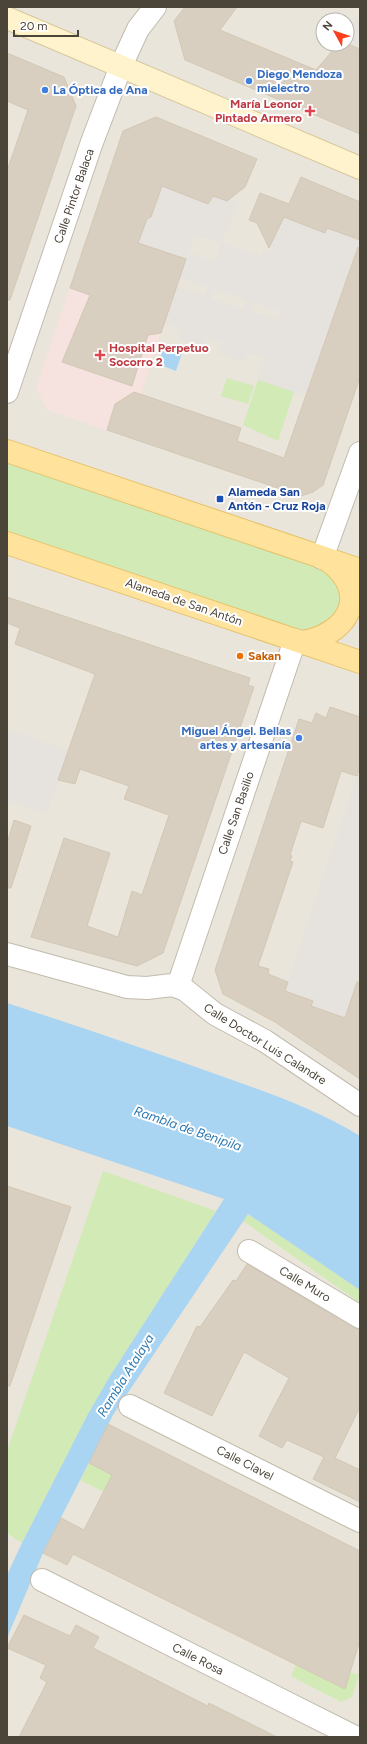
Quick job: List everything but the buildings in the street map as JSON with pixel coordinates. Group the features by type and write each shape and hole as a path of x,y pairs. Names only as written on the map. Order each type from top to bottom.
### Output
{"main road":[{"path":"7,18 360,168"},
{"path":"7,451 360,570"},
{"name":"Alameda de San Antón","path":"7,543 360,662"},
{"path":"298,641 315,640 331,632 338,626 349,610 351,601 348,584 338,570 324,558"}],"street":[{"name":"Calle Pintor Balaca","path":"7,392 90,150 121,66 138,29 155,7"},
{"path":"324,558 360,453"},
{"name":"Calle San Basilio","path":"178,986 298,641"},
{"path":"7,954 127,987 147,988 172,985 178,986"},
{"name":"Calle Doctor Luis Calandre","path":"178,986 191,994 215,1014 265,1041 360,1105"},
{"name":"Calle Muro","path":"249,1252 360,1317"},
{"name":"Calle Clavel","path":"130,1406 360,1521"},
{"name":"Calle Rosa","path":"42,1580 355,1737"}],"shaded area":[{"path":"7,7 360,7 360,1737 7,1737"},
{"path":"360,15 360,49 355,47 355,22"},
{"path":"161,178 188,193 187,196 208,204 213,196 227,201 230,199 239,202 221,243 261,256 264,249 269,251 283,216 325,233 327,228 360,240 360,254 355,255 305,396 258,380 265,358 248,353 245,362 219,353 222,343 207,338 204,348 179,339 182,330 165,324 178,286 205,296 208,287 179,278 135,243","holes":["195,235 221,243 216,262 188,252","214,289 246,300 244,309 211,298","253,302 281,312 278,320 250,311"]},
{"name":"Hospital Perpetuo Socorro 2","path":"90,227 127,239 180,275 127,437 47,410 36,387"},
{"path":"7,729 69,750 47,813 7,801"},
{"path":"359,770 360,972 343,1022 327,1017 328,1012 311,1006 312,1001 285,991"}],"green space":[{"path":"227,378 254,386 248,404 221,396"},
{"path":"258,380 294,392 278,441 243,425"},
{"path":"7,451 327,559 351,601 315,639 7,543"},
{"path":"103,1171 216,1211 110,1376 88,1414 22,1543 7,1533 7,1451"},
{"path":"248,1214 360,1290 360,1303 243,1221"},
{"path":"89,1463 113,1475 104,1492 80,1480"},
{"path":"296,1665 345,1689 350,1672 359,1675 352,1697 341,1702 291,1676"}],"water":[{"path":"165,344 183,350 176,371 158,364"},
{"path":"7,1003 143,1048 277,1096 328,1118 360,1136 360,1290 248,1214 113,1415 43,1553 7,1638 7,1575 22,1543 88,1414 110,1376 224,1199 7,1126"}],"place":[{"name":"Diego Mendoza mielectro","path":"249,81"},
{"name":"La Óptica de Ana","path":"45,90"},
{"name":"María Leonor Pintado Armero","path":"310,111"},
{"name":"Hospital Perpetuo Socorro 2","path":"100,355"},
{"name":"Alameda San Antón - Cruz Roja","path":"220,499"},
{"name":"Sakan","path":"240,656"},
{"name":"Miguel Ángel. Bellas artes y artesanía","path":"299,738"}],"water label":[{"name":"Rambla de Benipila","path":"188,1128"},
{"name":"Rambla Atalaya","path":"125,1375"}]}
